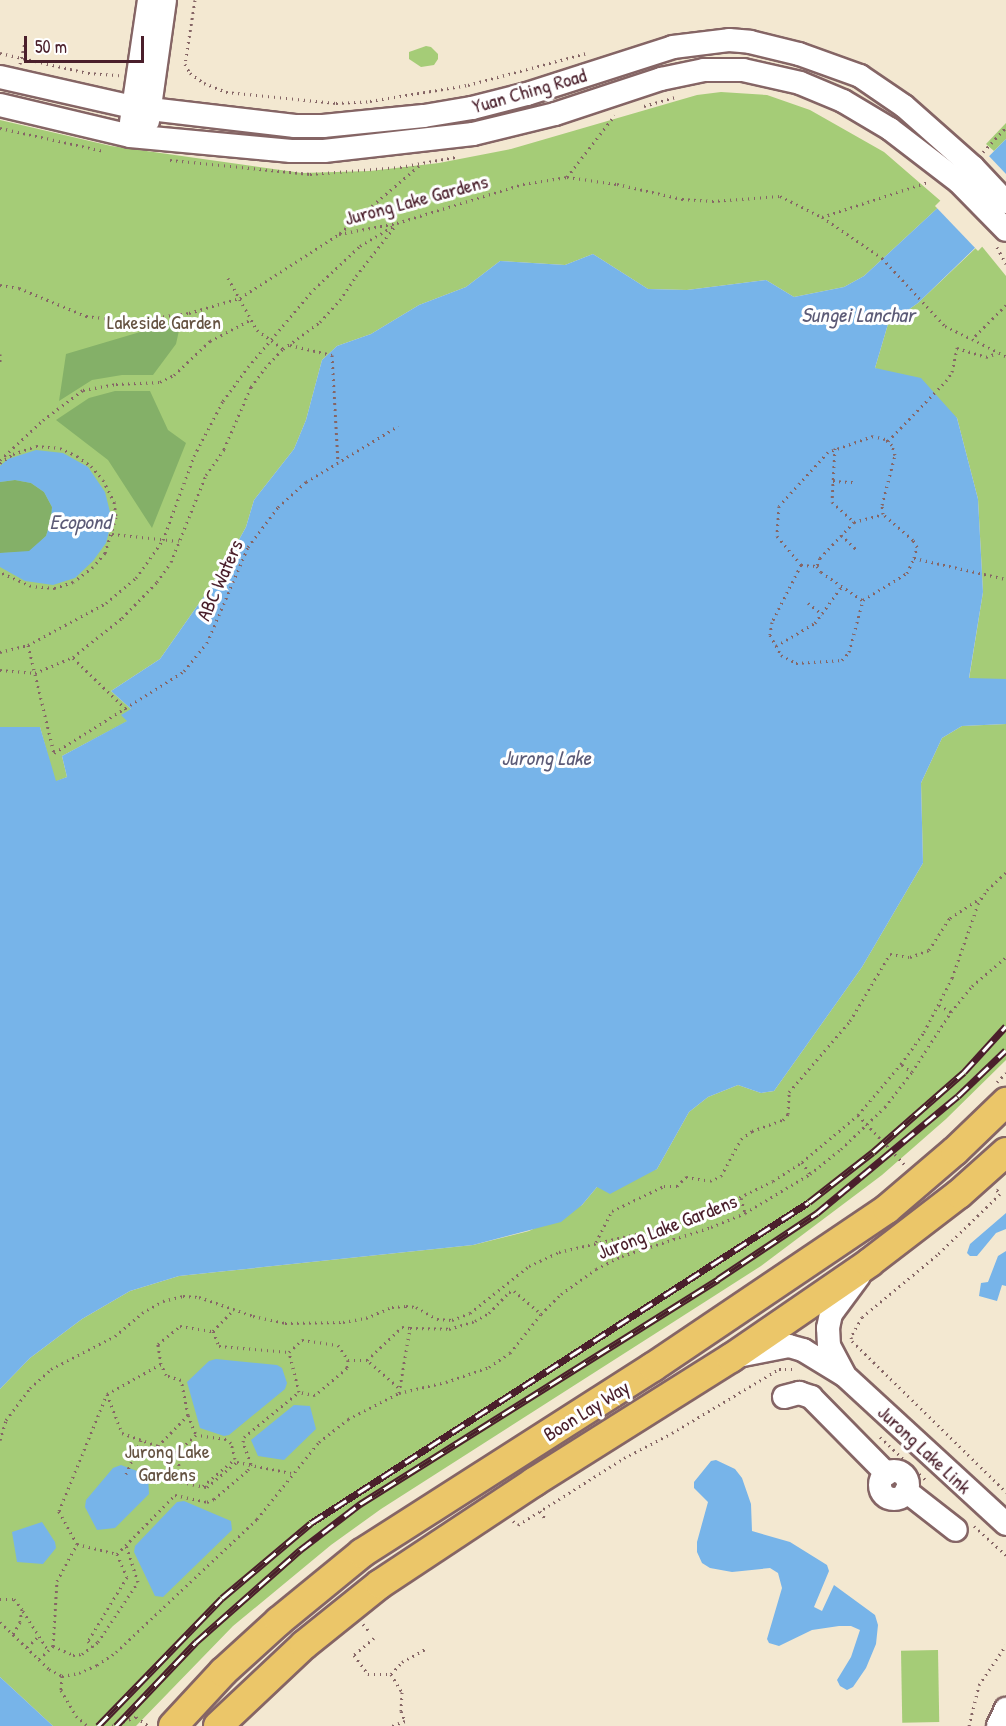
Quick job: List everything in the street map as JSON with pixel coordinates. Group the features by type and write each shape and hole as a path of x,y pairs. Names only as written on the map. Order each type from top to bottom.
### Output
{"main road":[{"name":"Boon Lay Way","path":"173,1726 223,1672 279,1621 362,1553 654,1367 887,1209 955,1151 1006,1102"},
{"name":"Boon Lay Way","path":"219,1726 304,1645 367,1593 534,1482 731,1358 869,1263 959,1194 1006,1152"},
{"path":"486,1472 481,1483 482,1489 487,1491 534,1482"}],"street":[{"path":"138,137 149,0"},
{"path":"141,108 165,0"},
{"name":"Yuan Ching Road","path":"10,73 141,108 309,126 424,116 472,108 549,87 612,64 673,47 729,40 763,43 860,75 904,106 1006,202"},
{"name":"Yuan Ching Road","path":"0,105 138,137 310,151 350,149 473,134 555,114 662,79 729,68 800,83 843,102 890,129 971,168 1001,234"},
{"path":"309,126 310,151"},
{"name":"Jurong Lake Link","path":"844,1375 829,1346 831,1314 869,1263"},
{"name":"Jurong Lake Link","path":"731,1358 789,1346 803,1350 844,1375 1006,1524"},
{"path":"784,1397 799,1393 811,1397 886,1474 895,1472 903,1475 908,1483 906,1491 963,1526"},
{"path":"998,1726 1006,1709"}],"path":[{"path":"195,0 184,64 190,73 204,83 226,92 336,103 370,101 468,85 593,51"},
{"path":"10,73 22,58 25,43"},
{"path":"0,53 108,76 119,75 124,70"},
{"path":"567,177 615,115"},
{"path":"971,168 1006,127"},
{"path":"339,234 421,164"},
{"name":"Jurong Lake Gardens","path":"0,285 19,288 86,316 127,321 189,313 240,298 339,234 398,224 524,184 567,177 617,184 682,199 712,201 780,196 822,217 882,258 945,326 972,339"},
{"path":"822,217 928,182"},
{"path":"0,652 28,645 106,603 136,578 163,540 194,456 223,401 314,289 360,246 398,224"},
{"path":"0,670 35,673 73,657 122,618 157,582 171,562 206,475 224,449 251,387 265,368 284,349 320,322 340,300 356,276 398,224"},
{"path":"1001,234 1006,264"},
{"path":"228,278 257,330 284,349"},
{"path":"1006,305 972,339 1006,356"},
{"path":"0,461 43,420 83,390 116,384 160,382 174,375 210,341 250,320"},
{"path":"289,345 332,355 338,463"},
{"path":"888,441 952,372 957,348 986,357 997,353"},
{"path":"0,354 0,363"},
{"name":"ABC Waters","path":"35,673 54,753 184,671 207,643 248,547 259,530 292,493 398,426"},
{"path":"801,565 772,622 770,635 785,659 796,663 842,660 849,652 863,600 907,573 917,547 913,540 883,514 882,505 895,455 888,441 873,436 828,452 778,506 777,536 801,565 817,566"},
{"path":"0,461 36,446 60,448 77,456 92,466 103,480 114,502 116,517 105,553 93,567 73,582 55,588 31,586 0,572"},
{"path":"835,448 832,502 854,522"},
{"path":"833,481 855,482"},
{"path":"817,566 820,558 854,522 883,514"},
{"path":"112,534 179,541"},
{"path":"841,535 856,549"},
{"path":"914,558 1006,579"},
{"path":"817,566 821,572 863,600"},
{"path":"776,647 815,623 842,586"},
{"path":"808,603 822,614"},
{"path":"28,645 35,673"},
{"path":"73,657 126,709"},
{"path":"596,1242 612,1211 657,1189 677,1186 686,1177 710,1181 721,1176 741,1139 752,1131 783,1120 788,1114 789,1092 850,1021 890,954 918,956 929,950 950,918 982,897 1006,872"},
{"path":"0,1440 6,1420 30,1388 51,1369 116,1336 142,1313 163,1301 183,1296 199,1297 285,1323 343,1322 366,1318 392,1307 406,1306 416,1307 436,1319 452,1320 470,1313 529,1266 559,1252 670,1226 741,1198 802,1162 858,1115 901,1064 924,1032 939,1005 964,949 982,897"},
{"name":"Jurong Lake Gardens","path":"62,1676 88,1669 116,1652 257,1519 319,1442 342,1424 399,1393 446,1382 489,1367 510,1353 541,1314 561,1294 596,1269 622,1256 745,1213 810,1174 867,1125 912,1072 951,1012 972,986 1006,957"},
{"path":"939,1005 951,1012"},
{"path":"901,1064 912,1072"},
{"path":"858,1115 905,1165"},
{"path":"802,1162 810,1174"},
{"path":"1001,1186 997,1190 1000,1194 968,1226 862,1317 851,1337 852,1341 1006,1492"},
{"path":"741,1198 745,1213"},
{"path":"670,1226 674,1238"},
{"path":"367,1360 402,1326 449,1329 475,1322 489,1313 509,1292 514,1291 541,1314"},
{"path":"213,1332 234,1309"},
{"path":"470,1313 475,1322"},
{"path":"196,1435 181,1380 166,1375 161,1364 158,1344 180,1326 213,1332"},
{"path":"399,1393 398,1388 410,1328"},
{"path":"117,1554 175,1495 207,1502 214,1499 248,1470 251,1464 243,1442 244,1437 299,1392 315,1395 347,1368 348,1360 338,1345 302,1340 289,1352 219,1346 213,1332"},
{"path":"289,1352 299,1392"},
{"path":"348,1360 367,1360 398,1388"},
{"path":"117,1554 77,1544 59,1511 107,1394 161,1364"},
{"path":"512,1519 518,1525 624,1458 672,1433 779,1369 801,1370"},
{"path":"107,1394 122,1433 177,1452"},
{"path":"158,1446 189,1415"},
{"path":"877,1434 927,1482"},
{"path":"177,1452 196,1435 226,1439 231,1443 235,1459 203,1486"},
{"path":"126,1474 141,1440"},
{"path":"177,1452 181,1482 207,1487 237,1462 292,1474"},
{"path":"540,1511 546,1520"},
{"path":"963,1526 1006,1555"},
{"path":"39,1659 53,1646 57,1581 77,1544"},
{"path":"53,1646 73,1655 82,1654 93,1647 138,1582 126,1544"},
{"path":"93,1647 88,1641 127,1582 117,1554"},
{"path":"0,1599 14,1599 48,1650"},
{"path":"13,1634 20,1622 22,1609"},
{"path":"353,1629 369,1617"},
{"path":"0,1623 39,1659 62,1676 61,1690 76,1716 88,1726"},
{"path":"27,1648 39,1636"},
{"path":"374,1638 354,1654 368,1674 391,1674 402,1662 425,1649"},
{"path":"969,1726 979,1685 1006,1645"},
{"path":"391,1674 402,1692 401,1711 405,1721 392,1726"},
{"path":"112,1726 136,1718 149,1726"}],"green space":[{"path":"426,46 431,47 438,54 438,59 434,65 421,67 409,59 409,52"},
{"name":"Lakeside Garden","path":"721,92 767,95 810,110 884,152 943,203 864,276 844,287 794,297 766,280 687,290 648,289 593,254 565,265 500,261 466,287 419,305 371,334 337,346 322,360 306,420 294,449 254,500 246,527 221,572 160,659 111,691 131,709 128,721 62,756 67,777 55,782 40,727 0,727 0,120 111,146 302,173 370,171 439,163 511,149 697,95"},
{"path":"1006,123 1006,139 994,151 986,144"},
{"path":"980,244 1006,276 1006,679 969,679 983,592 978,499 957,418 875,368 888,324 918,303"},
{"path":"167,324 180,326 176,344 153,375 122,375 92,380 59,401 66,354"},
{"path":"115,391 150,391 168,430 186,443 152,528 108,460 56,420 89,398"},
{"path":"15,480 31,483 44,492 52,507 51,520 46,536 29,552 0,553 0,482"},
{"name":"Jurong Lake Gardens","path":"1006,724 1006,1060 946,1119 882,1175 761,1266 381,1509 331,1545 233,1626 136,1726 53,1726 0,1677 0,1389 30,1358 82,1319 130,1291 179,1276 473,1245 529,1231 582,1205 597,1187 657,1169 689,1112 708,1097 738,1085 761,1093 774,1091 862,967 923,863 921,783 942,738 962,726"},
{"path":"938,1650 939,1722 902,1723 901,1651"}],"water":[{"name":"Jurong Lake","path":"1006,139 1006,218 918,303 888,324 875,368 921,378 957,418 978,499 983,592 969,678 1006,679 1006,724 962,726 942,738 921,783 923,863 862,967 774,1091 761,1093 738,1085 708,1097 689,1112 657,1169 610,1194 597,1187 582,1205 561,1222 473,1245 179,1276 130,1291 82,1319 30,1358 0,1389 0,727 40,727 56,781 67,777 62,756 127,721 121,715 131,709 111,691 160,659 221,572 246,527 254,500 294,449 306,420 322,360 337,346 371,334 419,305 466,287 500,261 565,265 593,254 648,289 687,290 766,280 794,297 844,287 864,276 943,203"},
{"name":"Ecopond","path":"36,450 63,453 88,467 105,492 112,520 106,543 93,561 75,578 53,585 25,581 0,567 0,553 29,551 46,536 51,520 52,507 44,492 31,483 15,480 0,482 0,466 8,459"},
{"path":"1006,1213 1006,1229 996,1233 977,1256 970,1256 967,1253 970,1244"},
{"path":"1006,1251 1006,1286 1002,1285 997,1301 979,1296 981,1283 988,1282 998,1256"},
{"path":"216,1359 277,1365 282,1368 287,1383 285,1389 229,1435 224,1436 200,1428 187,1382 209,1361"},
{"path":"294,1405 310,1406 316,1429 284,1460 258,1456 251,1440"},
{"path":"716,1460 735,1469 742,1478 751,1504 752,1531 790,1542 827,1565 829,1571 814,1607 822,1611 834,1585 875,1615 878,1625 876,1644 866,1668 853,1687 847,1690 840,1686 837,1680 851,1657 860,1630 851,1626 839,1626 812,1630 779,1646 769,1643 767,1639 782,1588 778,1573 770,1568 732,1572 710,1568 702,1563 697,1552 697,1542 708,1502 694,1488 694,1482 711,1461"},
{"path":"121,1465 148,1475 149,1494 115,1528 97,1530 85,1507 86,1500 113,1468"},
{"path":"184,1501 231,1521 232,1530 163,1597 155,1596 134,1552 135,1546 177,1502"},
{"path":"42,1522 55,1542 56,1548 43,1564 17,1562 12,1532"},
{"path":"0,1677 53,1726 0,1726"}],"pier":[{"path":"987,154 1006,174 1006,222 978,251 935,206"}],"railway":[{"path":"98,1726 222,1598 311,1523 809,1202 873,1152 964,1072 1006,1026"},
{"path":"116,1726 196,1642 300,1550 360,1504 718,1279 817,1213 958,1096 1006,1050"}],"water label":[{"name":"Sungei Lanchar","path":"858,315"}]}
